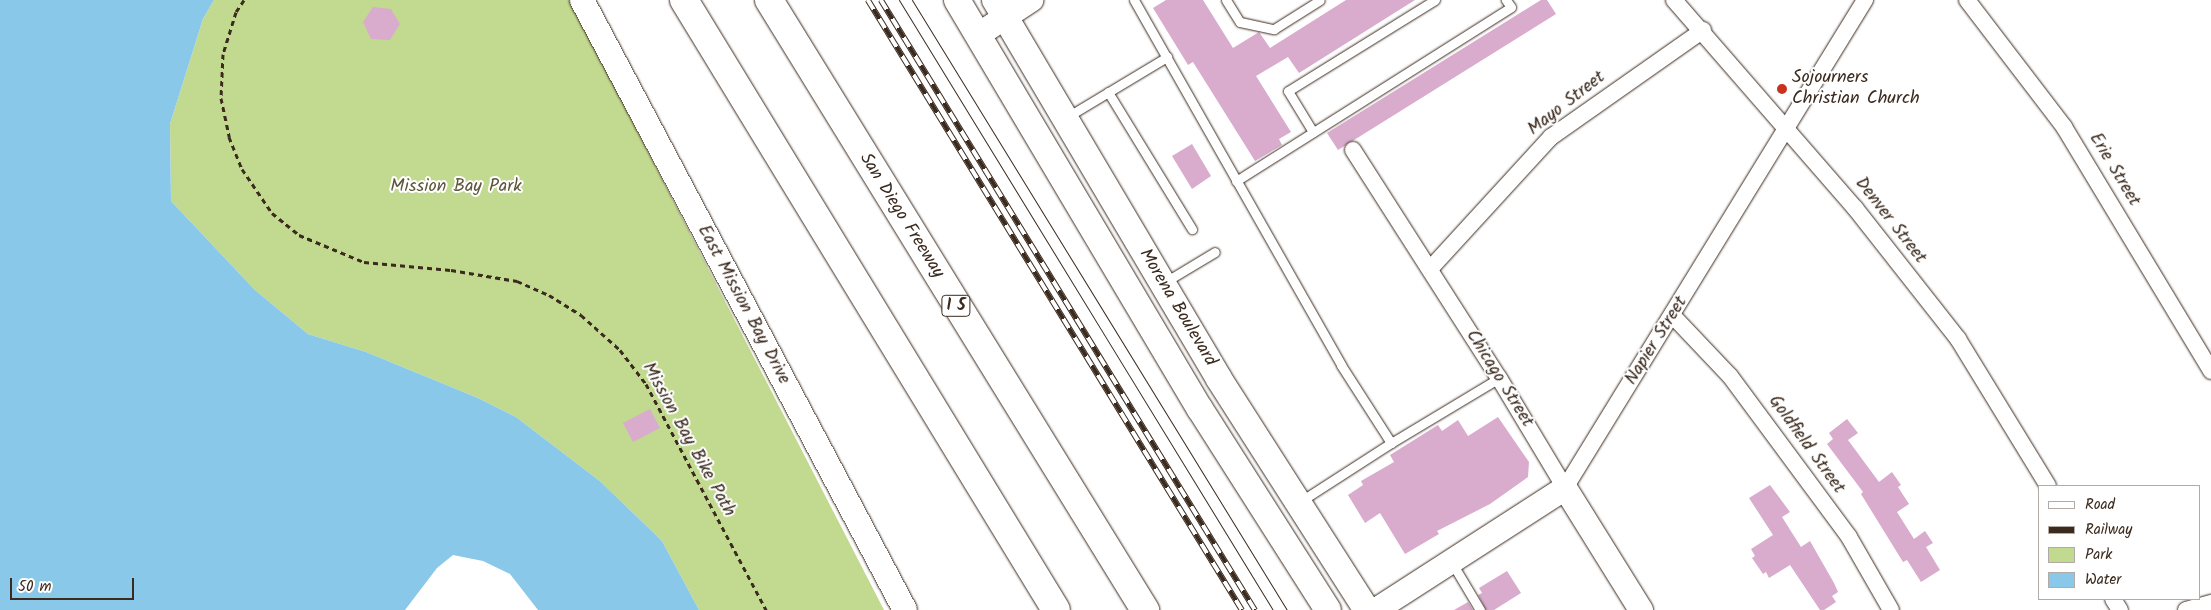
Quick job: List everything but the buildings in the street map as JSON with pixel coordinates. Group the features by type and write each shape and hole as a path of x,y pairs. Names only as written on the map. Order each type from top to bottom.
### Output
{"highway":[{"path":"684,0 1056,610"},
{"name":"San Diego Freeway","path":"769,0 1146,610"}],"main road":[{"name":"East Mission Bay Drive","path":"582,0 905,610"},
{"name":"Morena Boulevard","path":"957,0 1200,409 1328,610"},
{"path":"978,35 1000,9 1031,0"},
{"name":"Morena Boulevard","path":"1000,9 1163,284 1367,610"},
{"name":"Napier Street","path":"1376,610 1452,563 1565,488"},
{"name":"Chicago Street","path":"1565,488 1641,610"}],"street":[{"name":"Denver Street","path":"1674,0 1855,208 1958,339 2047,485"},
{"name":"Napier Street","path":"1565,488 1673,316 1786,127 1865,0"},
{"name":"Erie Street","path":"1967,0 2064,127 2211,371"},
{"name":"Mayo Street","path":"1430,270 1551,137 1702,30"},
{"name":"Chicago Street","path":"1353,150 1499,378 1565,488"},
{"name":"Goldfield Street","path":"1673,316 1730,376 1849,537 1891,610"},
{"path":"2186,610 2211,603"}],"lane":[{"path":"1134,0 1341,365 1391,443"},
{"path":"1238,0 1228,3 1240,22 1274,29 1320,0"},
{"path":"1313,132 1288,91 1435,0"},
{"path":"1236,181 1511,8 1506,0"},
{"path":"1065,118 1167,57"},
{"path":"1108,92 1192,229"},
{"path":"1163,284 1215,252"},
{"path":"1298,502 1499,378"},
{"path":"1452,563 1480,610"}],"path":[{"name":"Mission Bay Bike Path","path":"244,0 236,12 223,54 221,98 230,137 242,169 272,213 299,235 364,262 450,270 517,281 549,295 581,315 620,350 646,384 766,610"}],"green space":[{"name":"Mission Bay Park","path":"214,0 570,0 884,610 699,610 662,541 601,482 516,417 478,398 366,352 308,334 255,290 171,201 170,124 203,19"}],"water":[{"path":"0,0 214,0 203,19 170,124 171,201 255,290 308,334 366,352 478,398 516,417 601,482 662,541 699,610 538,610 510,574 483,561 453,555 437,568 405,610 0,610"}],"tram line":[{"path":"899,0 1273,610"},
{"path":"912,0 1287,610"}],"railway":[{"path":"868,0 1242,610"},
{"path":"881,0 1255,610"}],"place":[{"name":"Sojourners Christian Church","path":"1782,89"}]}
